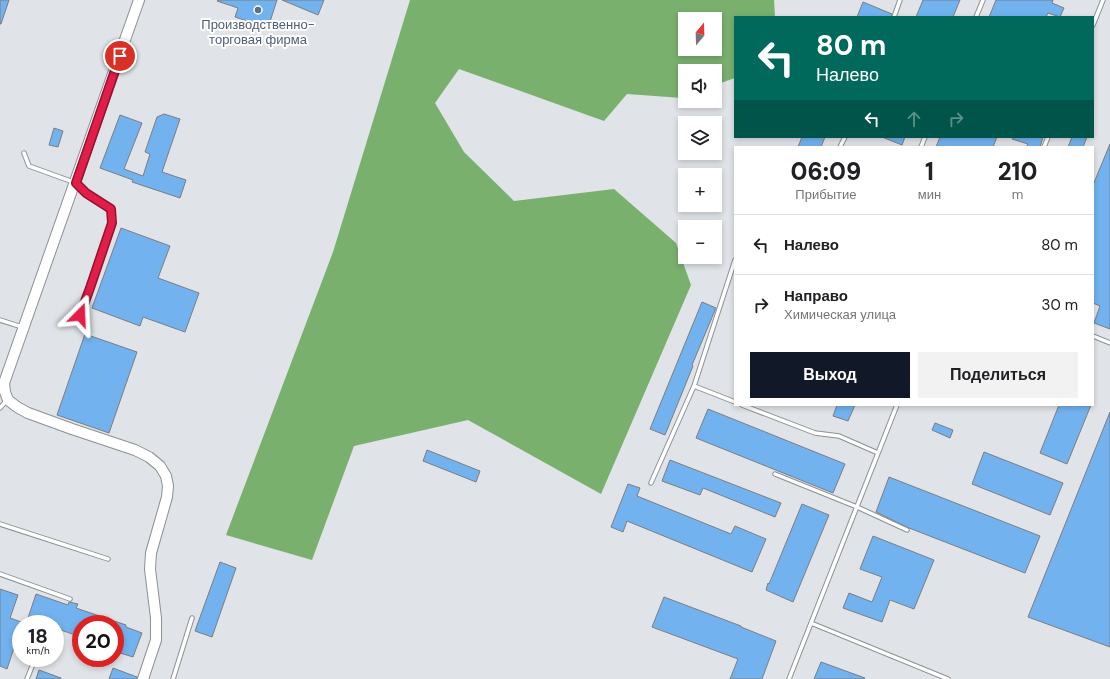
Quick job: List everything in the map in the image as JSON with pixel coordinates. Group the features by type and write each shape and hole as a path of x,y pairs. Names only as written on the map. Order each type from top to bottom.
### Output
{"main road":[{"path":"139,0 76,183 4,383 8,400 17,408 28,414 135,450 150,457 160,466 166,476 168,486 166,498 151,553 150,569 156,618 156,640 145,676"}],"lane":[{"path":"894,16 900,0"},
{"path":"976,16 983,0"},
{"path":"1094,22 1103,0"},
{"path":"24,153 29,166 76,183 86,193 111,209 112,223 80,315"},
{"path":"651,483 694,386 734,263"},
{"path":"0,320 24,328"},
{"path":"1094,336 1110,343"},
{"path":"694,386 734,402"},
{"path":"0,408 8,400"},
{"path":"745,406 815,433 839,436 878,453"},
{"path":"789,679 897,406"},
{"path":"775,474 857,507 907,530"},
{"path":"0,524 108,559"},
{"path":"0,574 70,599"},
{"path":"172,679 192,618"},
{"path":"811,623 948,679"},
{"path":"27,679 32,667"}],"green space":[{"path":"410,0 774,0 775,16 734,16 734,78 722,83 722,64 678,64 678,98 627,94 604,121 459,69 435,103 464,152 514,201 614,189 676,243 678,249 678,264 684,264 691,285 601,494 468,420 354,446 312,560 226,535 333,252"}],"building":[{"path":"0,0 9,0 1,24 0,24"},
{"path":"277,0 268,28 235,17 238,8 217,1"},
{"path":"282,0 324,0 318,15"},
{"path":"923,0 960,0 953,16 916,16"},
{"path":"996,0 1053,0 1052,3 1064,8 1060,16 1048,13 1046,16 989,16"},
{"path":"863,2 892,14 891,16 857,16"},
{"path":"164,114 180,119 162,172 186,180 180,198 132,182 133,180 100,168 120,115 142,123 124,169 143,176 150,154 145,152 157,117"},
{"path":"54,128 63,131 58,147 49,145"},
{"path":"802,138 825,138 821,146 798,146"},
{"path":"884,138 905,138 902,145"},
{"path":"940,138 997,138 993,146 936,146"},
{"path":"1043,138 1040,146 1027,146 1028,144 1012,139"},
{"path":"1072,138 1087,138 1083,146 1068,146"},
{"path":"1110,144 1110,329 1094,323 1100,306 1094,303 1094,183"},
{"path":"121,228 170,246 158,278 199,293 185,332 143,317 140,326 92,308"},
{"path":"702,302 716,308 665,435 650,429"},
{"path":"85,334 137,352 109,433 57,415"},
{"path":"837,406 855,406 848,421 833,416"},
{"path":"1059,406 1091,406 1067,464 1040,453"},
{"path":"708,409 845,464 833,493 696,438"},
{"path":"1110,412 1110,647 1028,617"},
{"path":"935,423 953,430 950,438 932,430"},
{"path":"427,450 480,471 476,482 423,461"},
{"path":"984,452 1063,483 1050,515 972,484"},
{"path":"670,460 781,503 775,517 703,488 700,495 662,481"},
{"path":"889,477 1040,536 1025,573 909,528 876,512"},
{"path":"628,484 640,488 637,496 731,534 735,526 766,539 752,572 627,521 623,532 611,527"},
{"path":"802,504 829,515 793,602 766,590"},
{"path":"873,536 934,560 914,609 890,600 882,622 843,608 849,593 872,602 882,577 860,569"},
{"path":"220,562 236,568 212,637 195,631"},
{"path":"0,589 18,595 10,618 12,619 12,654 7,669 0,666"},
{"path":"36,594 68,605 69,602 78,604 76,608 97,615 72,615 72,634 64,631 64,615 29,615"},
{"path":"664,597 776,641 762,679 730,679 738,659 652,627"},
{"path":"124,624 126,627 142,633 133,657 124,654"},
{"path":"821,662 865,678 814,679"},
{"path":"113,668 137,677 137,679 109,679"},
{"path":"39,670 61,678 61,679 36,679"}],"place":[{"name":"Производственно- торговая фирма","path":"258,10"}],"route":[{"path":"80,315 112,223 111,209 86,193 76,183 120,56"}]}
